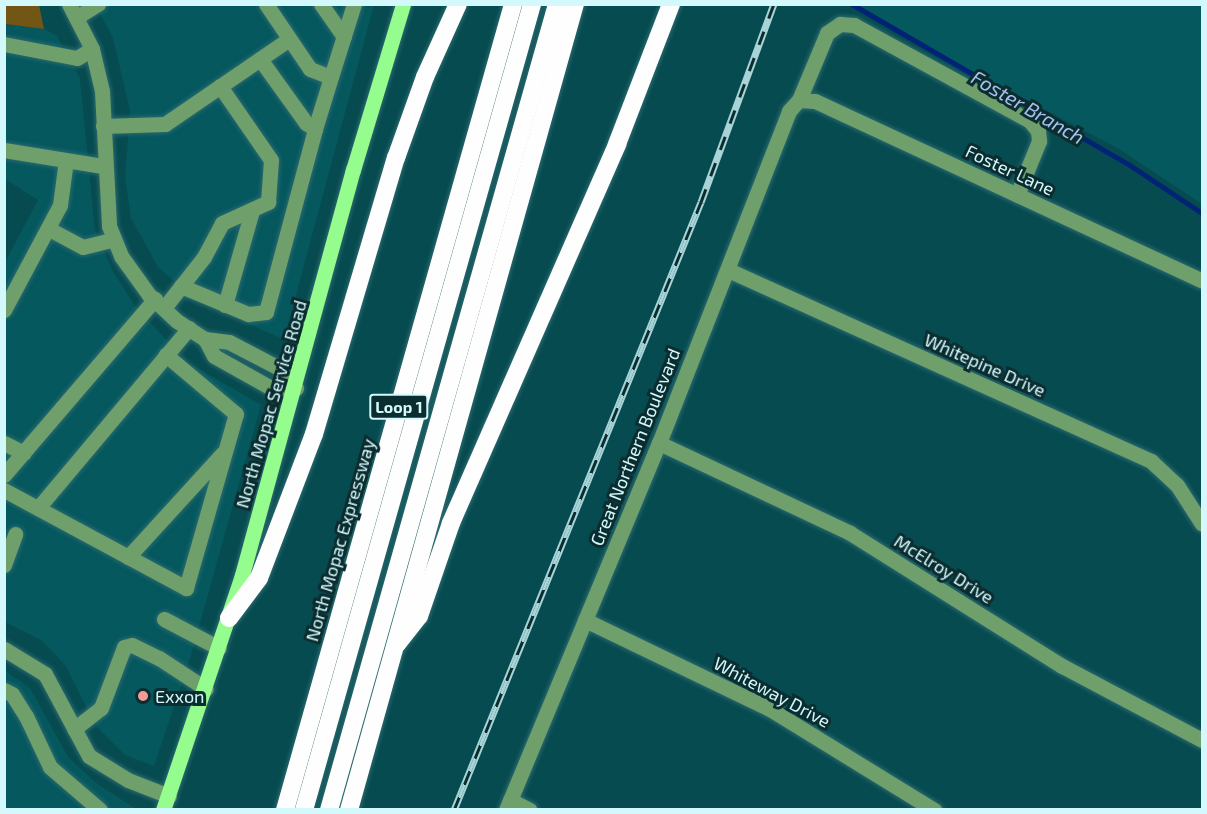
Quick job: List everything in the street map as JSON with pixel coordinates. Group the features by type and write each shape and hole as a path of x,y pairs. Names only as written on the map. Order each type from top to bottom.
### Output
{"highway":[{"path":"229,618 259,578 314,434 396,158 424,77 458,4"},
{"name":"North Mopac Expressway","path":"285,810 513,4"},
{"path":"304,810 532,4"},
{"path":"329,810 557,4"},
{"path":"349,810 391,652 575,4"},
{"path":"391,652 419,616 451,523 617,144 670,4"}],"main road":[{"name":"North Mopac Service Road","path":"166,803 229,618 296,388 353,170 403,4"}],"street":[{"path":"98,4 73,11 92,49 102,91 103,166 109,226 121,256 159,304 189,328 205,339 229,342 279,368 296,388"},
{"path":"266,4 310,69 331,77"},
{"path":"321,4 344,37"},
{"path":"181,286 248,314 266,312 315,129 354,4"},
{"name":"Great Northern Boulevard","path":"508,805 659,443 789,111 799,100 828,33 840,24 855,25 1030,121 1038,131 1039,141 1017,195"},
{"path":"103,126 165,124 289,39"},
{"path":"4,44 77,58 92,49"},
{"path":"260,59 306,123 315,129"},
{"path":"4,475 159,304 181,286 204,257 222,223 235,215 252,212 268,202 271,160 220,86"},
{"name":"Foster Lane","path":"799,100 816,101 1203,281"},
{"path":"4,150 103,166"},
{"path":"4,310 60,206 66,160"},
{"path":"225,305 252,212"},
{"path":"49,229 83,247 114,239"},
{"name":"Whitepine Drive","path":"728,270 1151,461 1177,485 1203,524"},
{"path":"38,508 189,328"},
{"path":"4,490 186,588 236,414 166,355"},
{"path":"4,443 24,453"},
{"name":"McElroy Drive","path":"659,443 850,533 1062,666 1203,740"},
{"path":"128,557 226,449"},
{"path":"4,565 15,534"},
{"path":"164,619 219,648"},
{"name":"Whiteway Drive","path":"585,620 770,709 934,810"},
{"path":"74,729 101,708 124,647 132,645 159,658 206,689"},
{"path":"4,649 45,675 89,756 166,803"},
{"path":"4,690 12,694 26,716 50,767 100,810"},
{"path":"508,805 530,810"}],"shaded area":[{"path":"5,4 39,5 44,29 5,24"},
{"path":"95,5 374,5 284,340 194,299 158,267 131,218 125,177 130,111 113,38"},
{"path":"848,5 1202,5 1202,204 1119,149"},
{"path":"4,24 44,29 57,36 80,78 95,230 113,271 135,306 187,362 261,405 190,659 154,766 125,755 96,726 66,666 41,640 5,622 5,262 38,200 5,179"},
{"path":"4,670 30,688 68,757 96,783 136,809 5,809"}],"waterway":[{"name":"Foster Branch","path":"852,4 1130,165 1202,213"}],"railway":[{"path":"454,810 701,202 774,4"}],"place":[{"name":"Exxon","path":"143,696"}]}
